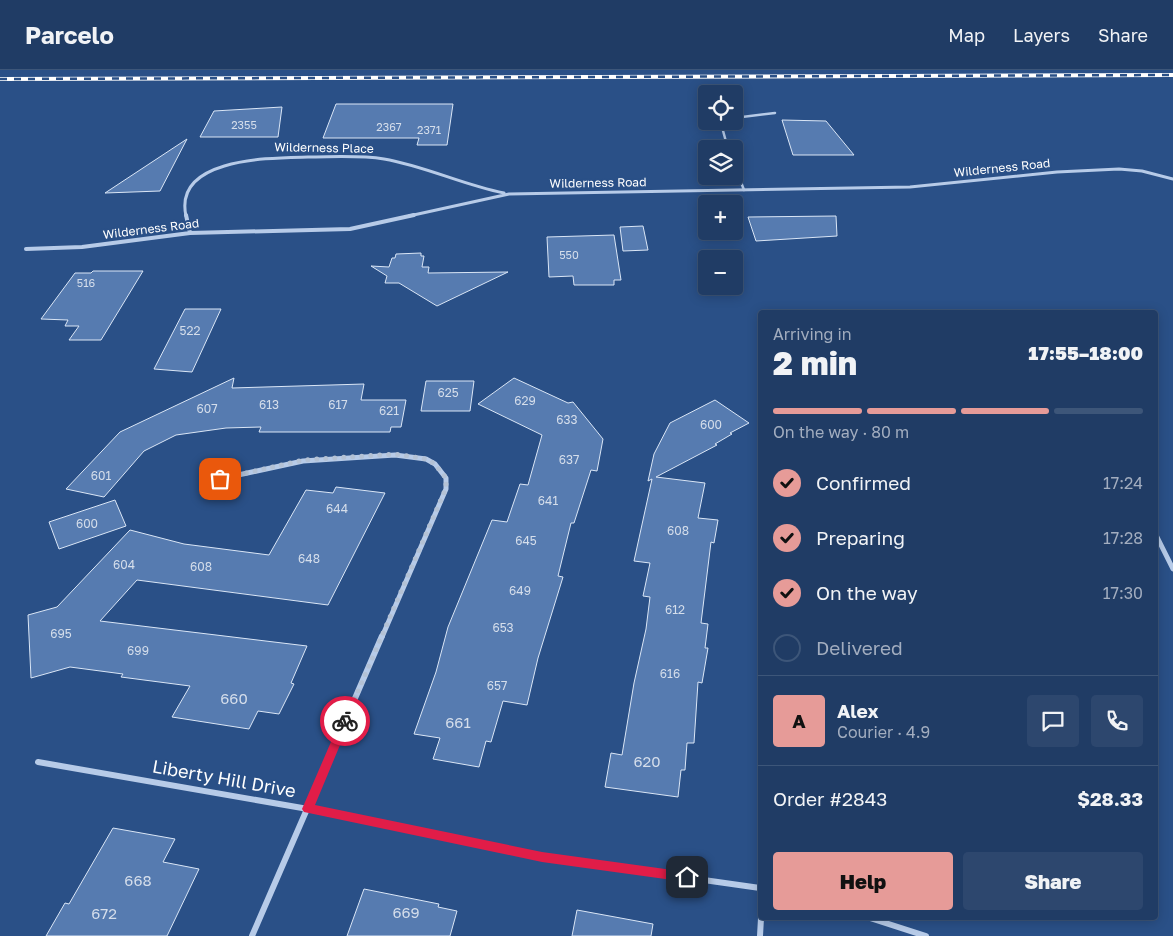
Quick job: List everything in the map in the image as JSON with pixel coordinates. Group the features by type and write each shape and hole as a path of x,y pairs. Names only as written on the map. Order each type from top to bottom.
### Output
{"street":[{"name":"Wilderness Place","path":"190,233 185,219 185,201 190,187 212,170 244,159 282,157 374,158 396,161 466,185 509,194"},
{"name":"Wilderness Road","path":"26,249 82,247 190,233 350,229 509,194 910,187 1104,169 1142,171 1173,179"},
{"path":"206,482 303,460 395,454 426,459 435,464 446,478 446,488 252,936"},
{"path":"1158,539 1173,569"},
{"name":"Liberty Hill Drive","path":"38,762 308,809 542,857 758,888"},
{"path":"760,936 761,920"},
{"path":"876,920 926,936"}],"lane":[{"path":"743,117 775,113"},
{"path":"742,185 744,190"}],"building":[{"path":"336,104 453,104 447,145 417,145 419,138 323,138"},
{"path":"282,107 278,137 200,137 214,111"},
{"path":"782,120 826,121 854,155 793,155"},
{"path":"187,139 160,191 105,193"},
{"path":"836,216 837,236 756,241 748,217"},
{"path":"643,226 648,250 623,251 620,227"},
{"path":"614,235 621,280 614,280 614,285 574,285 573,276 549,277 547,237"},
{"path":"421,253 421,256 424,256 422,267 429,267 428,273 508,272 437,306 399,283 385,283 387,276 371,266 389,267 392,258 395,258 396,254"},
{"path":"93,271 143,271 101,340 69,340 79,326 65,326 68,320 41,319 75,273 91,273"},
{"path":"185,309 221,309 192,372 154,369"},
{"path":"234,378 232,388 364,384 361,400 406,400 401,427 391,427 390,432 259,432 261,427 226,428 176,435 144,451 104,497 66,489 120,432"},
{"path":"514,378 568,403 573,402 603,439 597,471 591,470 574,523 571,523 558,576 563,577 538,658 527,705 503,701 491,742 486,741 479,767 433,759 440,738 414,734 436,672 448,627 492,520 507,522 520,484 528,485 542,435 478,404"},
{"path":"426,381 474,381 470,411 421,411"},
{"path":"715,400 749,423 730,433 732,434 715,444 717,445 656,477 705,483 698,518 718,520 714,543 711,542 701,623 708,624 705,648 708,648 702,683 698,682 694,743 687,743 685,770 681,770 678,797 605,787 611,753 622,755 634,683 646,629 650,597 643,596 650,563 634,561 652,479 648,481 654,454 670,423"},
{"path":"336,487 385,493 328,605 137,580 100,621 307,646 291,683 294,684 279,714 258,711 249,729 172,717 190,686 121,677 123,674 70,667 31,678 28,615 57,607 130,530 184,544 269,555 306,490 333,493"},
{"path":"115,500 126,526 59,549 49,522"},
{"path":"113,828 175,839 163,862 199,869 167,936 46,936 65,903 69,904"},
{"path":"364,889 439,904 438,907 457,911 450,936 347,936"},
{"path":"577,910 653,924 651,936 572,936"}],"railway":[{"path":"0,79 1173,75"}],"way so far":[{"path":"220,479 303,460 395,454 426,459 435,464 446,478 446,488 345,721"}],"route":[{"path":"345,721 308,809 542,857 687,877"}]}
